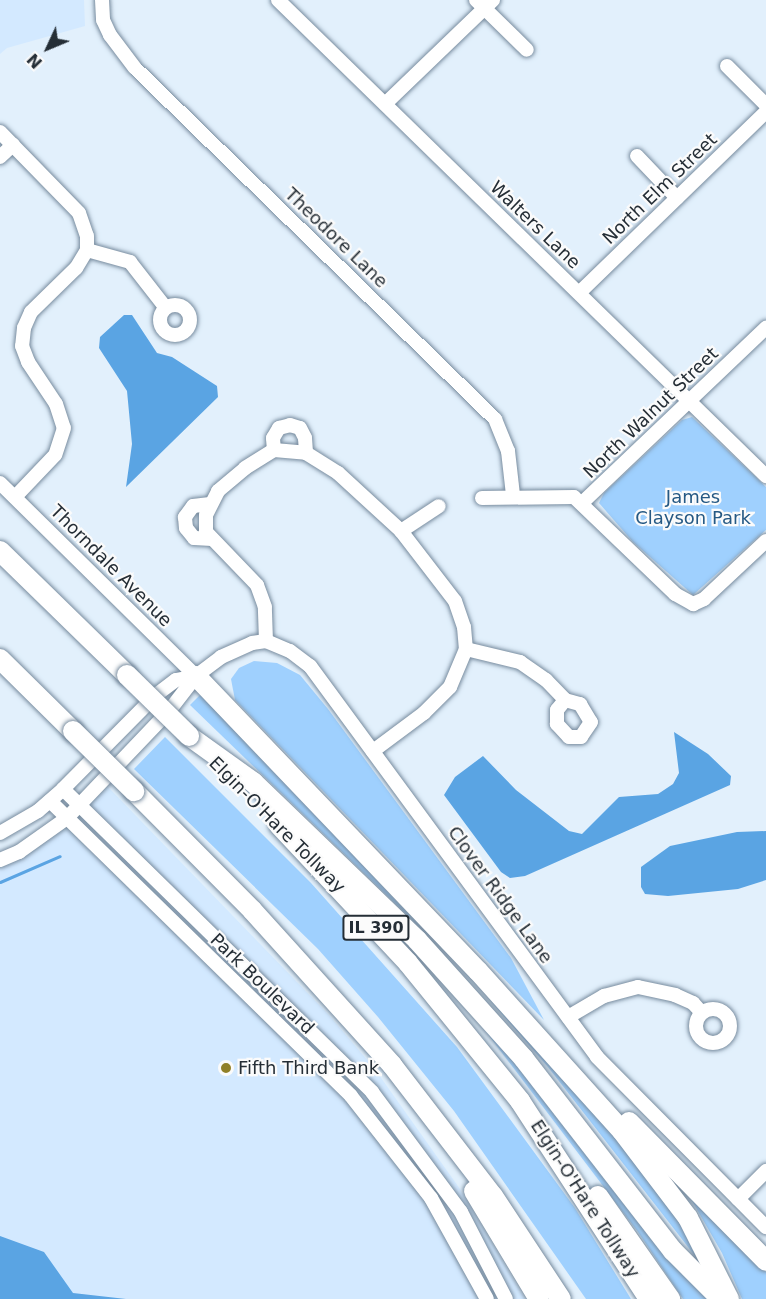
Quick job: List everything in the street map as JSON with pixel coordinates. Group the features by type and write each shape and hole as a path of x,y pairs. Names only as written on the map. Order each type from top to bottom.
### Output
{"highway":[{"name":"Elgin-O'Hare Tollway","path":"0,551 189,736 408,963 545,1135 649,1299"},
{"path":"0,659 134,791 323,985 445,1132 561,1299"},
{"path":"196,676 554,1053 672,1194 706,1248 729,1299"},
{"path":"189,736 253,782 425,949 524,1059 654,1229 699,1279 721,1299"},
{"path":"554,1053 590,1082 766,1262"},
{"path":"445,1132 464,1176 539,1299"},
{"path":"545,1135 590,1186 670,1299"}],"street":[{"name":"Theodore Lane","path":"102,0 103,21 135,68 495,419 508,451 513,495"},
{"name":"Walters Lane","path":"278,0 766,476"},
{"path":"385,104 484,2 527,50"},
{"path":"727,66 766,105"},
{"name":"North Elm Street","path":"579,293 766,112"},
{"path":"0,132 79,213 87,236 87,250 76,268 31,312 24,328 22,346 28,362 62,418 60,445 50,462 15,497"},
{"path":"0,157 13,145"},
{"path":"637,156 677,198"},
{"path":"87,250 130,262 166,308"},
{"name":"North Walnut Street","path":"482,498 568,494 583,502 766,328"},
{"path":"274,450 273,438 279,428 290,425 300,428 305,438 306,453"},
{"path":"0,860 34,843 67,818 169,711 196,676 238,648 266,641 265,607 256,585 206,532 210,504 245,468 274,450 306,453 338,472 401,531 455,601 466,649 444,694 373,751"},
{"name":"Thorndale Avenue","path":"0,483 196,676"},
{"path":"583,502 675,594 693,604 704,600 766,541"},
{"path":"210,504 193,506 185,517 186,528 194,538 212,539"},
{"path":"401,531 439,506"},
{"name":"Clover Ridge Lane","path":"266,641 303,660 373,751 612,1076 766,1227"},
{"path":"466,649 520,662 546,680 564,700"},
{"path":"0,833 50,801 156,695 176,680 196,676"},
{"name":"Park Boulevard","path":"63,789 372,1092 461,1212 506,1299"},
{"name":"Park Boulevard","path":"50,801 351,1096 431,1198 487,1299"},
{"path":"568,1017 604,996 638,987 675,994 693,1003 702,1012"},
{"path":"738,1199 766,1171"}],"shaded area":[{"path":"0,0 84,0 85,26 7,48 0,54"},
{"path":"124,315 132,315 157,353 172,357 217,386 218,397 126,487 132,444 127,391 99,348 100,337"},
{"path":"674,732 708,754 731,776 730,785 525,876 510,878 501,872 444,795 455,777 483,756 516,790 569,831 582,834 619,797 658,794 673,784 679,773"},
{"path":"108,787 328,1014 374,1068 460,1189 525,1299 0,1299 0,858 30,852"},
{"path":"766,831 766,880 738,889 668,896 645,894 641,887 641,867 670,846 737,832"},
{"path":"0,1236 44,1252 73,1293 126,1299 0,1299"}],"green space":[{"name":"James Clayson Park","path":"692,417 766,487 766,530 693,595 633,542 599,503 604,493 682,420"},
{"path":"254,661 277,663 300,675 328,709 511,958 544,1020 235,700 231,679 239,668"},
{"path":"200,695 270,766 428,935 190,705"},
{"path":"165,737 311,883 457,1047 575,1208 631,1299 586,1299 454,1111 378,1017 318,949 134,769"},
{"path":"488,998 570,1084 635,1160 688,1236 706,1270 548,1067"},
{"path":"477,1020 485,1021 664,1255 709,1299 683,1299 638,1232"},
{"path":"684,1187 766,1272 766,1299 742,1299 722,1253"}],"waterway":[{"path":"0,882 60,856"}],"place":[{"name":"Fifth Third Bank","path":"226,1068"}]}
